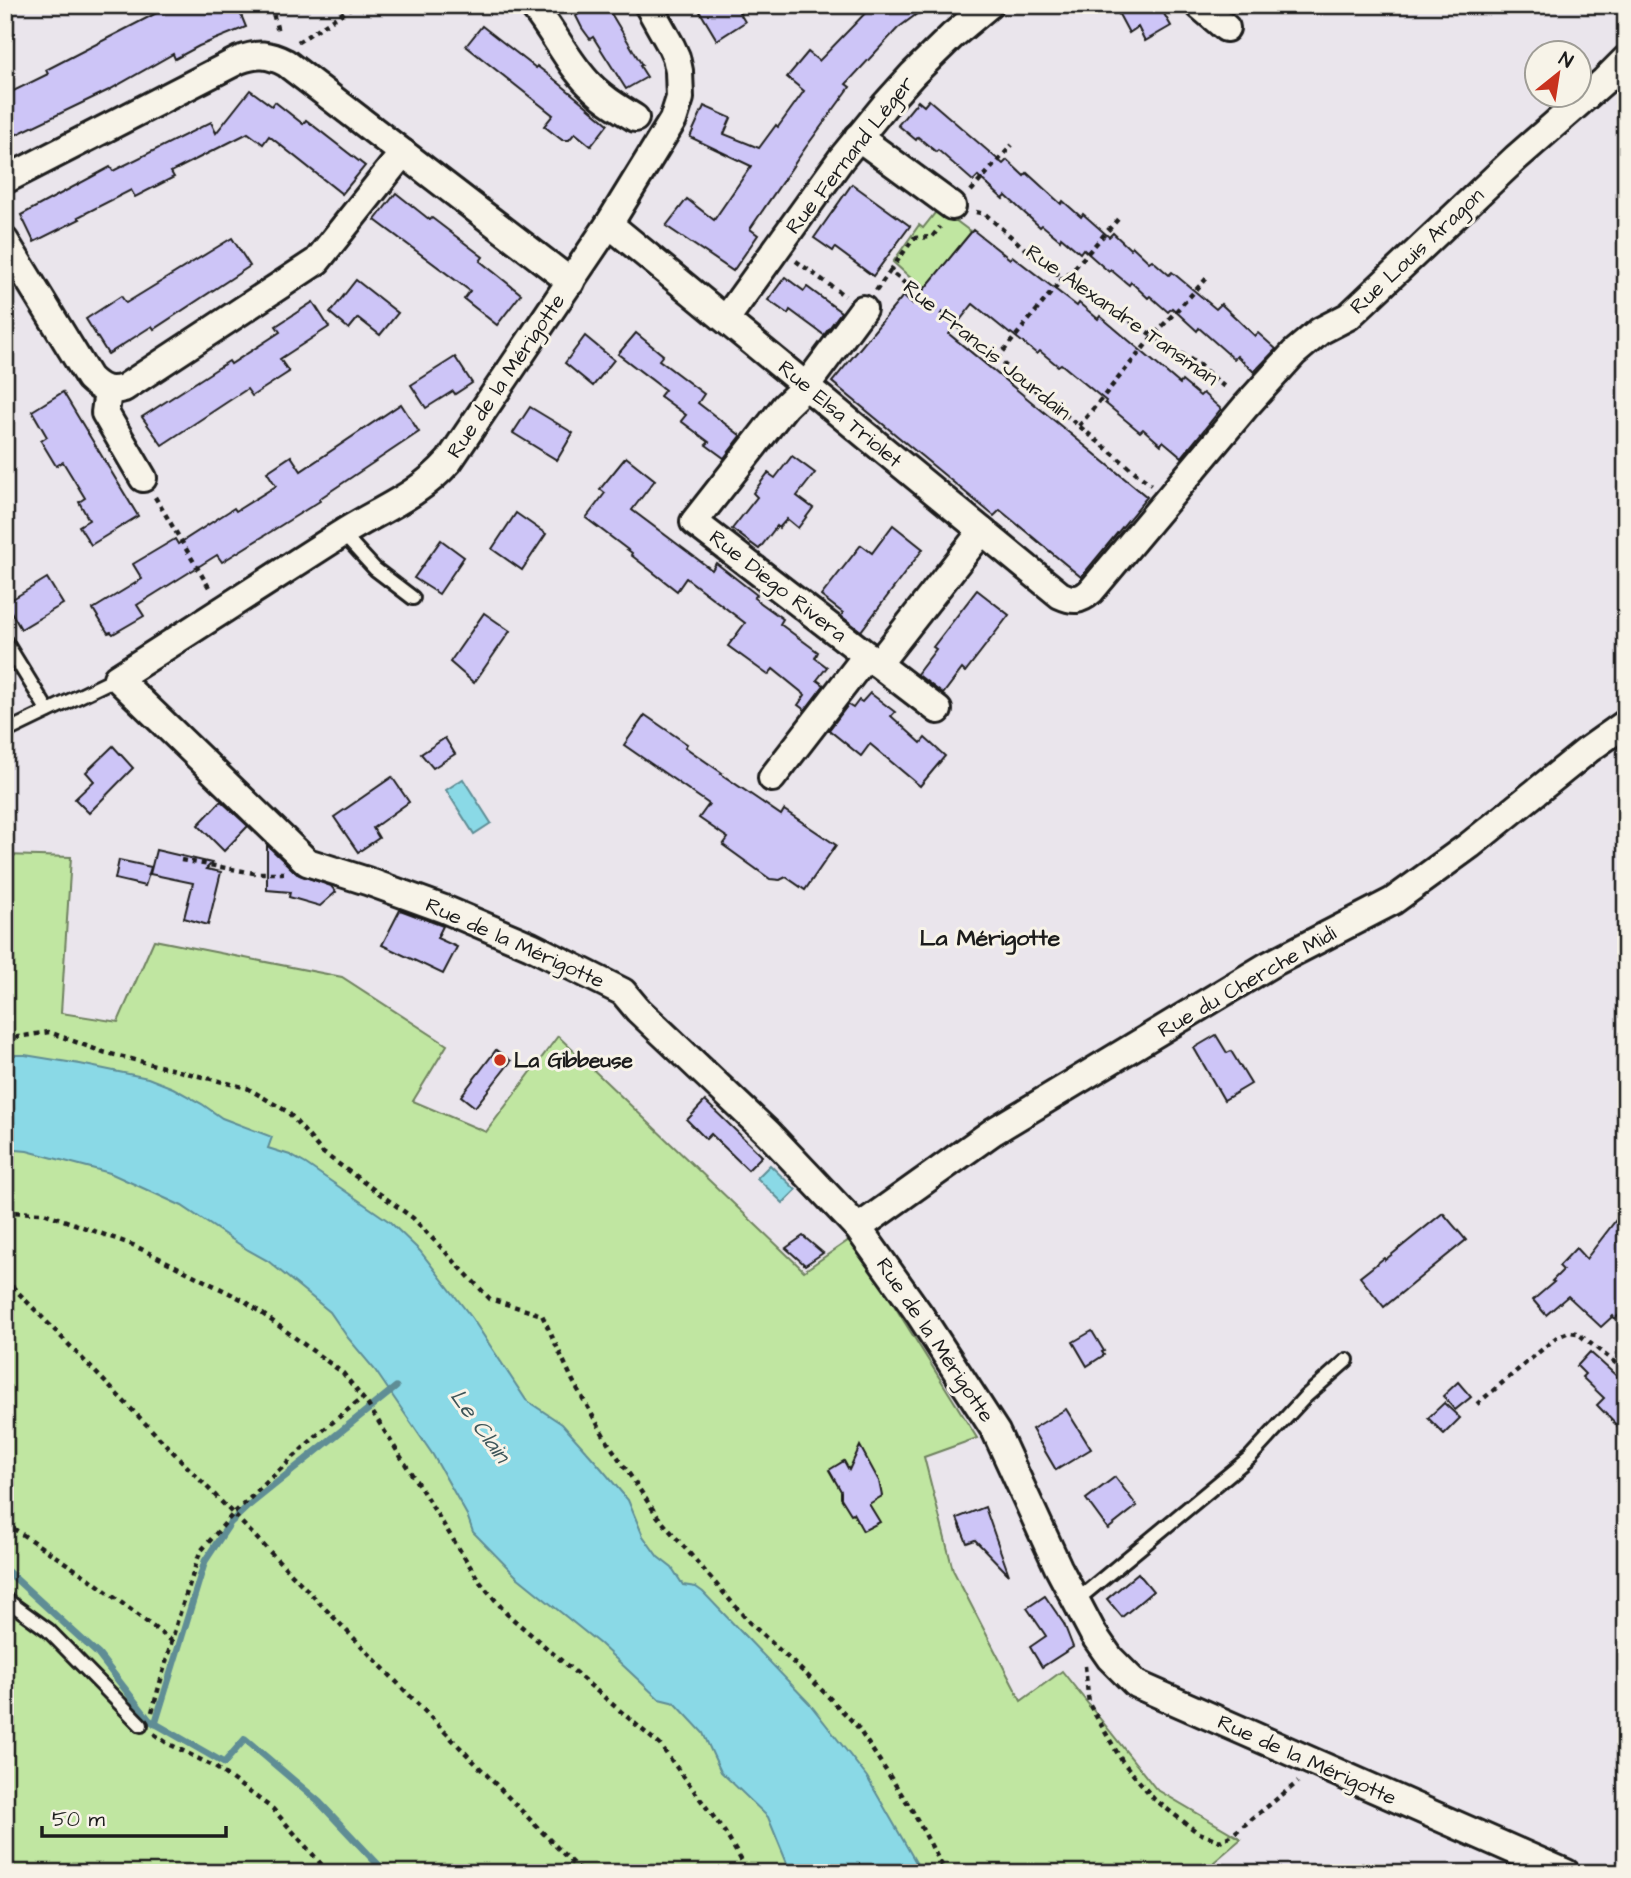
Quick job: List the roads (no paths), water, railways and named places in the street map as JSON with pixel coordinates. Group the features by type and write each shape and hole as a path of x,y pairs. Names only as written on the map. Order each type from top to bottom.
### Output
{"street":[{"path":"532,5 546,21 577,71 601,95 635,118"},
{"name":"Rue de la Mérigotte","path":"648,5 676,57 680,98 673,120 609,224 459,447 421,489 342,533 117,678 307,862 368,880 444,909 531,946 623,992 638,1010 768,1133 858,1228 920,1315 996,1432 1058,1567 1094,1635 1110,1658 1136,1684 1566,1873"},
{"name":"Rue Fernand Léger","path":"726,319 787,254 858,137 913,74 989,5"},
{"path":"1199,5 1226,28"},
{"path":"5,180 239,60 262,54 286,63 571,282"},
{"name":"Rue Louis Aragon","path":"1073,601 1084,598 1091,591 1246,406 1304,344 1320,331 1349,316 1626,58"},
{"path":"858,137 954,207"},
{"path":"5,241 89,378 101,388 116,391 317,261 403,153"},
{"name":"Rue Elsa Triolet","path":"609,224 1060,595 1073,601"},
{"path":"806,386 863,309"},
{"name":"Rue Diego Rivera","path":"806,386 785,405 694,522 938,710"},
{"path":"108,391 104,413 143,478"},
{"name":"Rue Diego Rivera","path":"772,778 982,531"},
{"name":"Rue du Cherche Midi","path":"858,1228 994,1131 1269,965 1393,901 1460,853 1588,750 1626,723"}],"lane":[{"path":"342,533 375,569 413,598"},
{"path":"5,641 48,711"},
{"path":"5,732 117,678"},
{"path":"1077,1600 1250,1457 1305,1397 1347,1360"},
{"path":"5,1600 48,1630 146,1721"}],"water":[{"path":"463,779 491,823 474,834 446,790"},
{"name":"Le Clain","path":"5,1055 25,1055 80,1064 148,1078 173,1088 222,1118 272,1137 268,1148 306,1164 390,1222 420,1251 472,1318 526,1400 562,1424 628,1500 643,1536 658,1557 672,1568 683,1585 696,1587 703,1592 809,1703 867,1777 922,1873 791,1873 768,1817 721,1772 703,1733 675,1703 659,1699 600,1644 517,1577 473,1532 467,1515 433,1455 375,1370 330,1312 268,1261 182,1206 110,1173 27,1151 5,1149"},
{"path":"770,1165 796,1190 783,1203 757,1178"}],"waterway":[{"path":"155,1724 205,1561 230,1523 396,1387"},
{"path":"5,1569 98,1654 149,1720 224,1763 245,1739 319,1802 386,1873"}],"place":[{"name":"La Gibbeuse","path":"500,1060"}],"district":[{"name":"La Mérigotte","path":"990,938"}]}
